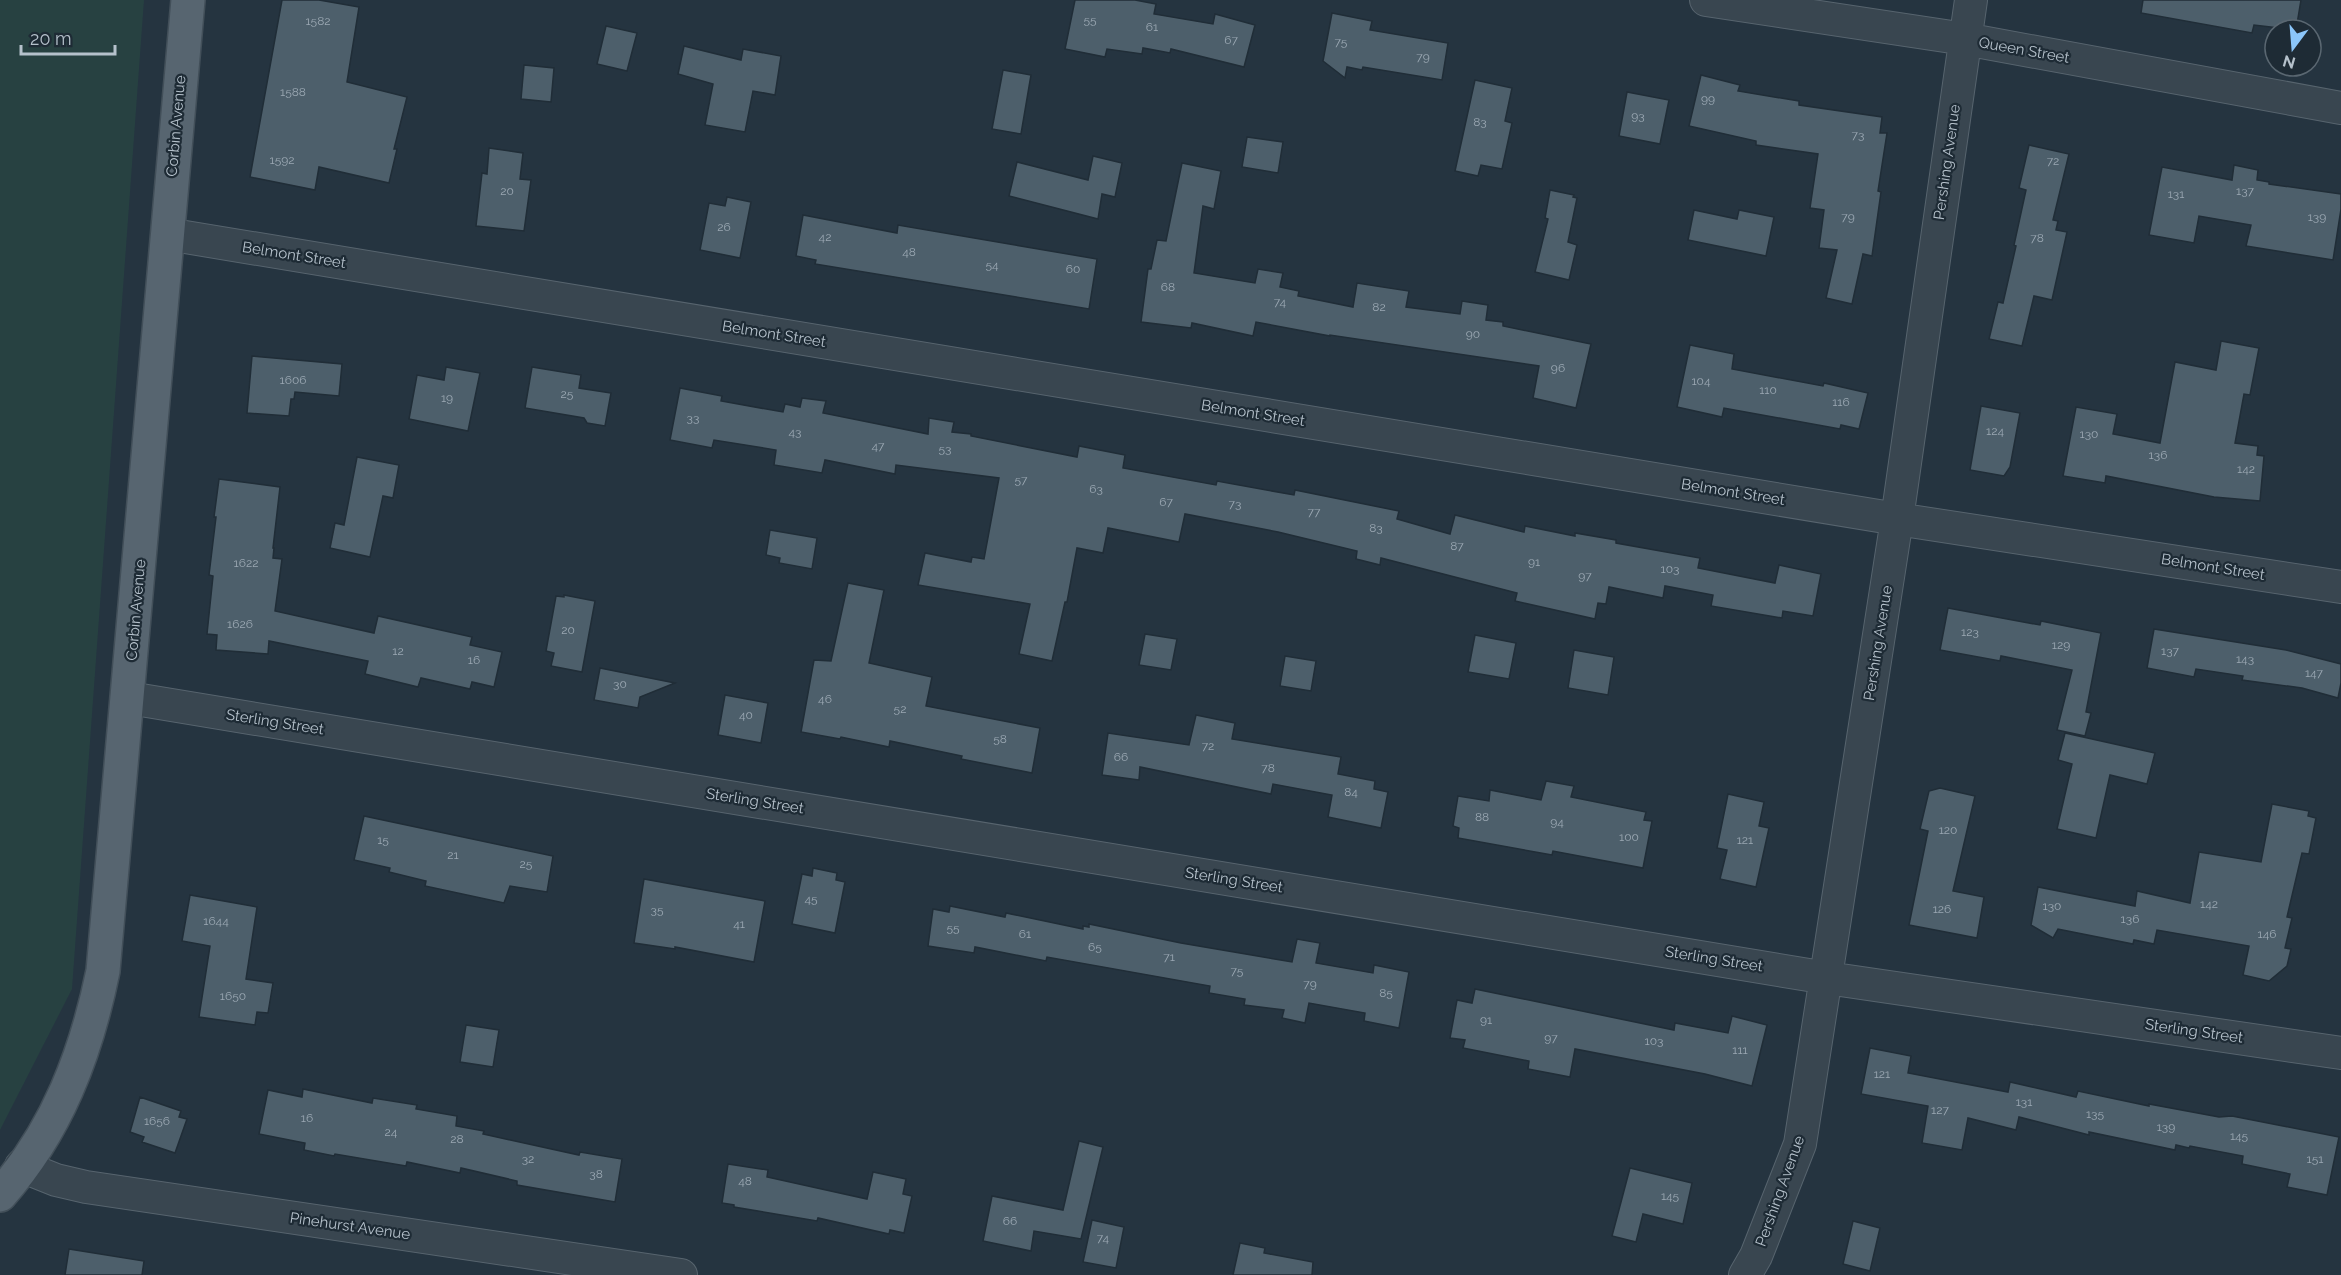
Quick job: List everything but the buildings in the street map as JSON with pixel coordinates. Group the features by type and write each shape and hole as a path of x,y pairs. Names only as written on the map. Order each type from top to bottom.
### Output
{"main road":[{"name":"Corbin Avenue","path":"0,1195 48,1127 64,1097 81,1059 103,971 129,698 188,0"}],"street":[{"name":"Queen Street","path":"1706,0 1965,39 2341,108"},
{"name":"Pershing Avenue","path":"1745,1275 1756,1256 1800,1144 1897,519 1971,0"},
{"name":"Belmont Street","path":"167,234 1897,519 2341,587"},
{"name":"Sterling Street","path":"129,698 1827,978 2341,1053"},
{"name":"Pinehurst Avenue","path":"21,1166 56,1180 86,1187 681,1275"}],"green space":[{"path":"0,0 144,0 72,989 0,1130"}]}
